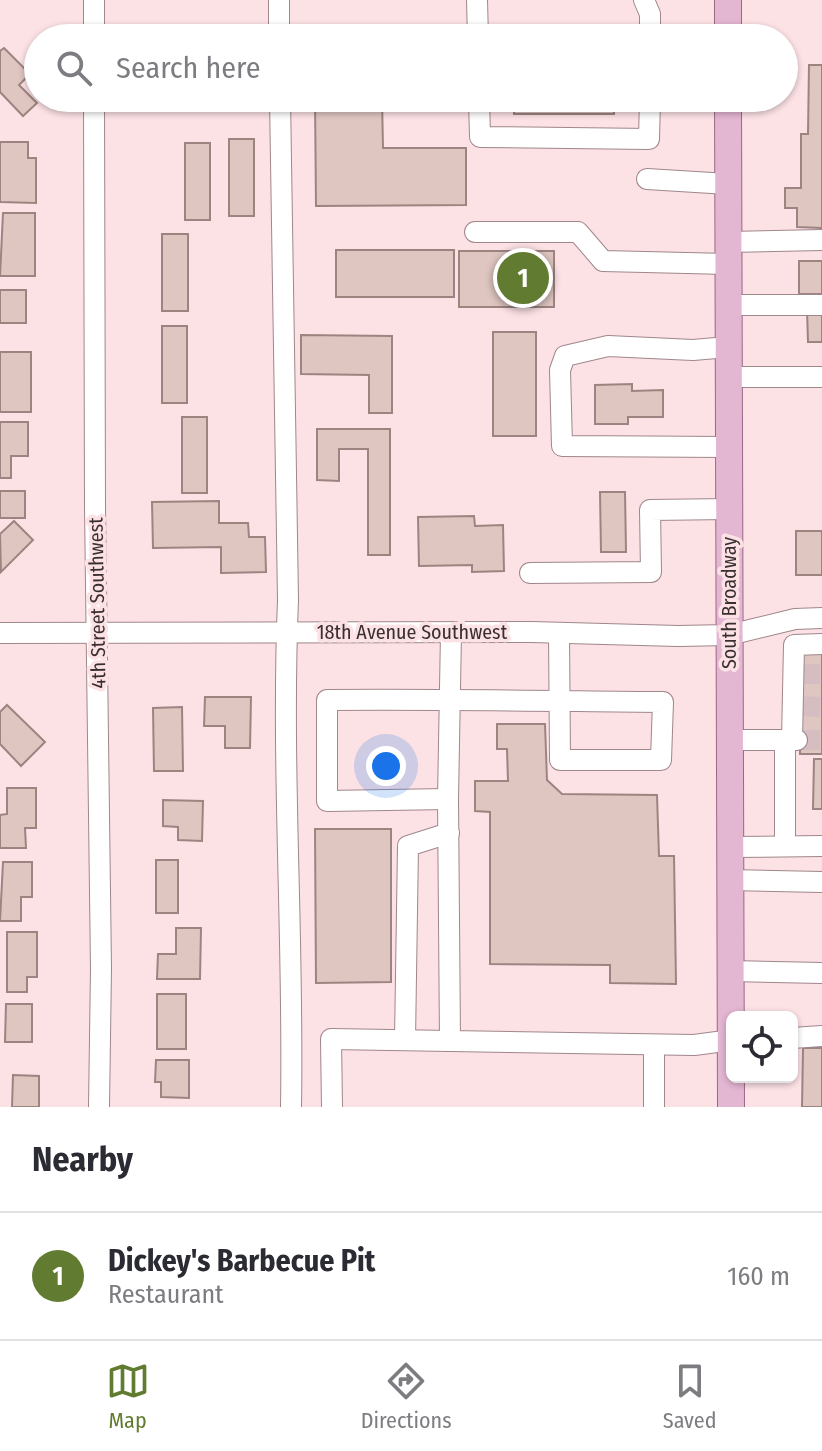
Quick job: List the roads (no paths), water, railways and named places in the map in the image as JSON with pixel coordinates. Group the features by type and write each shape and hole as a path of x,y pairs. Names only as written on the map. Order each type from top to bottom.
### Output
{"main road":[{"path":"728,0 728,24"},
{"name":"South Broadway","path":"728,112 731,1011"},
{"name":"South Broadway","path":"731,1083 731,1107"}],"street":[{"path":"94,0 94,24"},
{"path":"279,0 279,24"},
{"path":"477,0 478,24"},
{"path":"644,0 650,14 650,24"},
{"name":"4th Street Southwest","path":"94,112 101,969 99,1107"},
{"path":"280,112 293,1009 291,1107"},
{"path":"479,112 480,137 649,139 650,112"},
{"path":"647,179 728,184"},
{"path":"475,232 578,232 603,261 728,253 822,240"},
{"path":"728,305 822,305"},
{"path":"728,347 693,350 608,346 565,356 560,370 562,446 728,447"},
{"path":"728,377 822,377"},
{"path":"530,573 651,572 650,510 729,509"},
{"name":"18th Avenue Southwest","path":"0,633 729,635 795,619 822,618"},
{"path":"450,1041 448,799 451,633"},
{"path":"448,799 327,801 327,700 452,699 561,701 663,702 661,760 560,760 561,701 559,633"},
{"path":"785,846 796,707 794,645 822,644"},
{"path":"729,740 792,740"},
{"path":"405,1040 408,846 449,833"},
{"path":"730,847 822,846"},
{"path":"730,880 822,882"},
{"path":"730,971 819,972"},
{"path":"798,1038 822,1036"},
{"path":"332,1107 331,1039 654,1045 726,1041"},
{"path":"654,1045 654,1107"}],"tunnel":[{"path":"800,674 822,674"},
{"path":"800,706 822,707"},
{"path":"800,740 822,740"}],"place":[{"name":"Dickey's Barbecue Pit","path":"523,278"}]}
